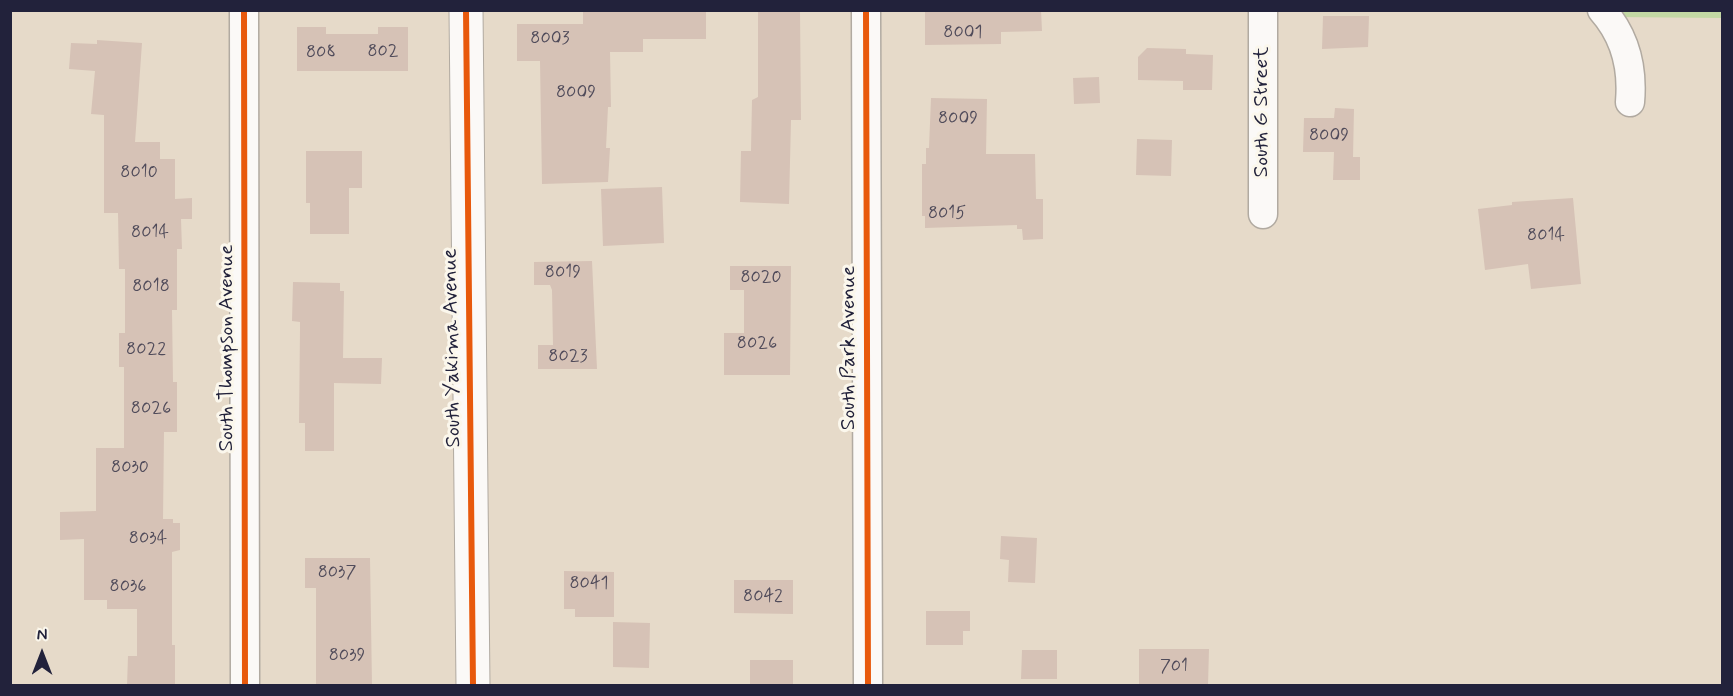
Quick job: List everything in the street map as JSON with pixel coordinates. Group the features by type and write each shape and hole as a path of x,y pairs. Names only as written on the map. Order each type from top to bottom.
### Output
{"main road":[{"name":"South Yakima Avenue","path":"466,10 473,686"}],"street":[{"name":"South Thompson Avenue","path":"244,10 245,686"},
{"name":"South Park Avenue","path":"866,10 868,686"},
{"name":"South G Street","path":"1263,10 1263,214"},
{"path":"1602,10 1612,22 1630,58 1630,102"}],"green space":[{"path":"1609,11 1722,11 1722,18 1615,17"}],"building":[{"path":"583,10 706,10 706,39 643,39 643,52 610,52 611,107 608,107 606,148 610,148 608,182 542,184 540,61 517,61 517,24 583,24"},
{"path":"925,10 1041,10 1042,31 1001,32 1001,44 925,45"},
{"path":"758,11 800,11 801,120 791,120 789,204 740,202 741,151 751,151 752,100 758,97"},
{"path":"1323,16 1369,16 1368,47 1322,49"},
{"path":"297,27 326,27 326,34 378,34 378,27 408,27 408,71 297,71"},
{"path":"97,40 142,43 135,142 160,142 160,159 175,159 175,199 192,198 192,219 181,219 182,249 177,249 177,310 172,310 173,382 177,382 177,432 164,432 163,519 173,519 173,523 180,523 180,550 172,552 172,645 175,645 175,686 127,686 128,656 137,656 137,609 107,609 107,600 84,600 84,539 60,540 60,512 96,511 96,448 124,448 124,367 119,367 119,333 125,333 125,269 119,269 118,213 104,213 104,115 91,114 95,71 69,69 71,43 97,44"},
{"path":"1147,48 1186,49 1186,54 1213,55 1212,90 1183,90 1183,81 1138,80 1138,57"},
{"path":"1099,77 1100,103 1074,104 1073,78"},
{"path":"931,98 987,99 986,154 1035,154 1036,199 1043,199 1043,239 1023,240 1022,229 1017,229 1017,225 925,228 925,216 922,216 922,164 926,164 926,148 929,148"},
{"path":"1335,108 1354,109 1353,157 1360,157 1360,180 1333,180 1334,152 1303,152 1304,118 1334,118"},
{"path":"1137,139 1172,140 1171,176 1136,175"},
{"path":"306,151 362,151 362,188 349,188 349,234 310,234 310,203 306,203"},
{"path":"662,187 664,243 603,246 601,189"},
{"path":"1573,198 1581,284 1531,289 1528,264 1485,270 1478,209 1512,205 1512,202"},
{"path":"592,261 597,369 538,369 538,345 553,345 552,290 550,285 534,285 534,262"},
{"path":"730,266 791,266 790,375 724,375 724,333 744,333 744,290 730,290"},
{"path":"293,282 340,283 340,291 344,291 343,358 382,358 381,384 334,383 334,451 305,451 305,423 299,423 300,322 292,321"},
{"path":"1001,536 1037,538 1035,583 1008,582 1009,560 1000,559"},
{"path":"305,558 370,558 372,686 316,686 316,588 305,588"},
{"path":"564,571 614,572 614,617 575,617 575,609 564,609"},
{"path":"734,580 793,580 793,614 734,613"},
{"path":"926,611 970,611 970,631 963,631 963,645 926,645"},
{"path":"613,622 650,623 649,668 613,667"},
{"path":"1139,649 1209,649 1208,685 1139,686"},
{"path":"1022,650 1057,650 1057,679 1021,679"},
{"path":"750,660 793,660 793,686 750,686"}],"cycle path":[{"path":"244,10 245,686"},
{"path":"466,10 473,686"},
{"path":"866,10 868,686"}]}
